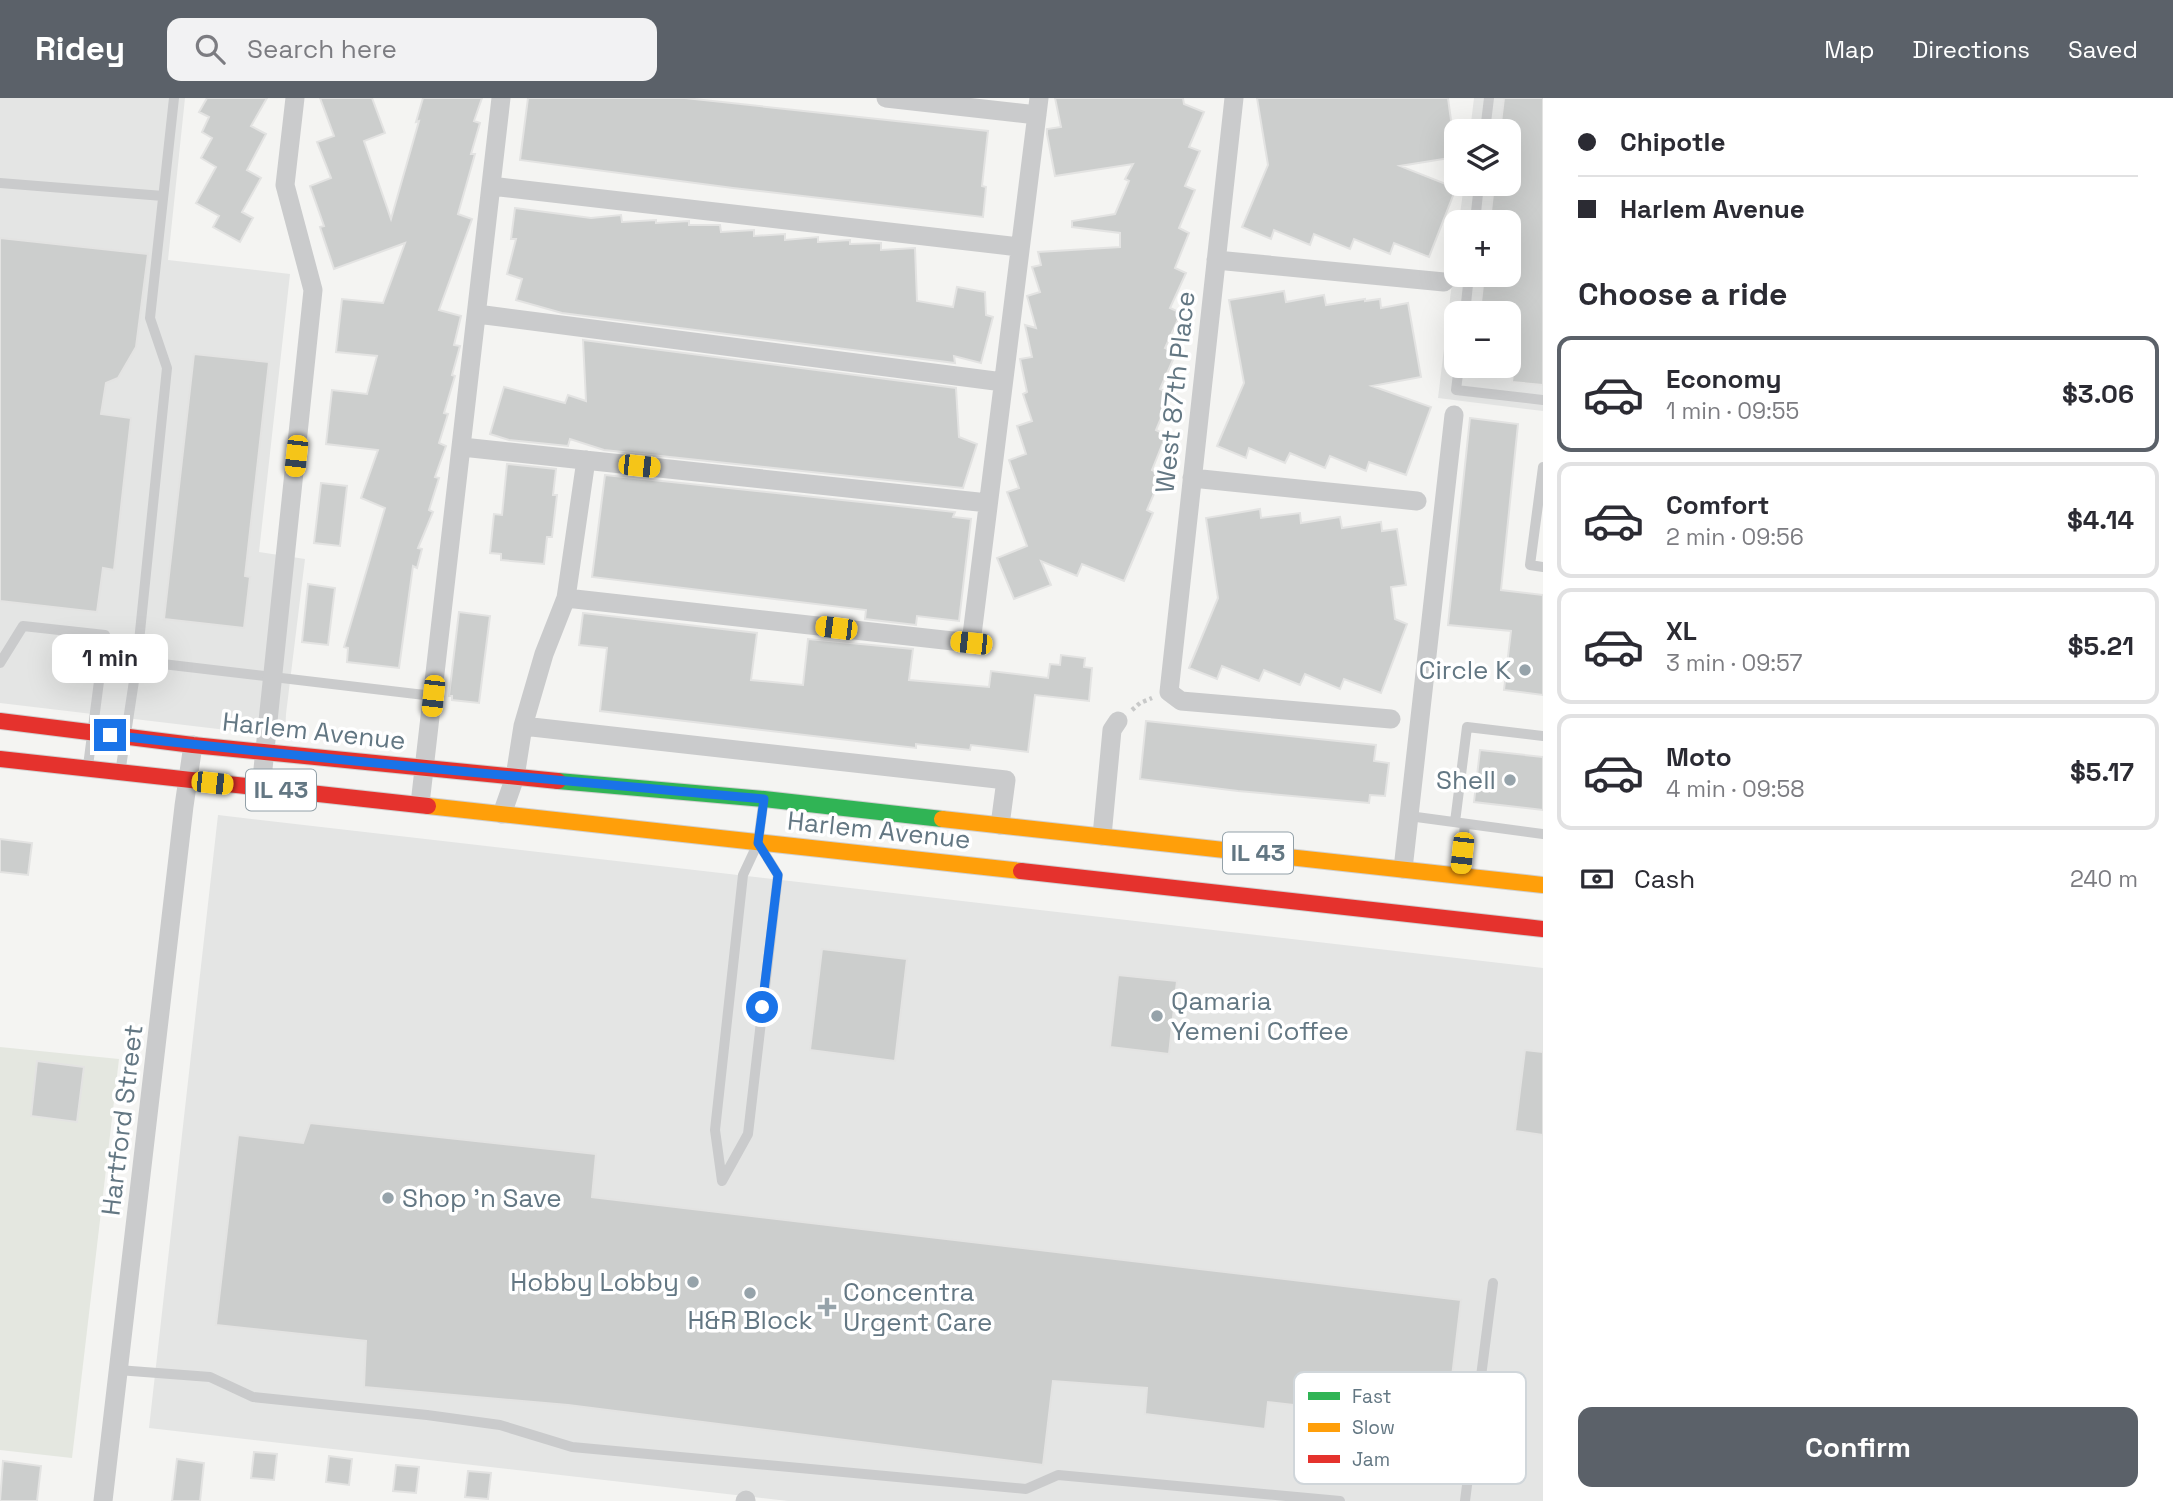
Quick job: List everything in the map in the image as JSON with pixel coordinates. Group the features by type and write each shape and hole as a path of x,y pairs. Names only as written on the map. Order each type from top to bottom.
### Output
{"main road":[{"name":"Harlem Avenue","path":"0,721 40,732 93,733 515,777 764,799 1543,885"},
{"name":"Harlem Avenue","path":"0,759 38,757 88,769 1543,929"},
{"path":"1497,924 1543,939"}],"street":[{"path":"261,788 313,290 285,186 295,98"},
{"path":"420,804 501,98"},
{"path":"566,598 971,643 1018,247 1038,106 886,98"},
{"name":"West 87th Place","path":"1169,692 1234,98"},
{"path":"491,186 1018,247"},
{"path":"1216,260 1444,282"},
{"path":"477,314 1003,382"},
{"path":"1403,869 1454,415"},
{"path":"462,447 988,503"},
{"path":"502,814 515,777 523,726 544,654 566,598 586,460"},
{"path":"1192,478 1416,501"},
{"path":"1169,692 1181,701 1391,719"},
{"path":"1102,836 1112,730 1118,721"},
{"name":"Harlem Avenue","path":"523,726 1006,780 1000,825"},
{"name":"Hartford Street","path":"103,1501 193,745"}],"lane":[{"path":"120,772 137,661 167,368 150,318 174,98"},
{"path":"1486,119 1489,98"},
{"path":"0,183 163,196"},
{"path":"1458,378 1456,390 1543,400"},
{"path":"1543,467 1530,565 1543,567"},
{"path":"0,663 23,626 105,635 88,769"},
{"path":"137,661 433,696"},
{"path":"1459,876 1467,727 1543,736"},
{"path":"758,843 778,875 748,1134 722,1181 715,1130 743,875 758,843 764,799"},
{"path":"1409,816 1543,834"},
{"path":"1482,1372 1493,1283"},
{"path":"118,1370 210,1377 253,1397 500,1425 572,1447 1026,1489 1058,1475 1340,1501"}],"path":[{"path":"1118,721 1140,703 1169,692"}],"shaded area":[{"path":"0,98 185,98 168,260 290,274 259,552 305,559 285,737 0,703"},
{"path":"1474,98 1543,98 1543,411 1438,398 1444,349 1444,378 1521,378 1521,301 1450,301 1452,287 1521,287 1521,210 1461,210 1462,196 1521,196 1521,119 1471,119"},
{"path":"218,815 1543,968 1543,1501 788,1501 149,1428"},
{"path":"0,1047 119,1059 72,1458 0,1450"}],"building":[{"path":"207,98 267,98 251,126 266,134 247,170 261,178 242,212 253,218 240,242 213,227 219,216 196,203 216,167 201,158 212,138 202,132 209,117 199,112"},
{"path":"320,98 372,98 385,133 364,141 391,219 423,98 482,98 474,121 480,123 471,154 475,154 458,214 472,219 439,310 461,316 454,345 460,346 452,375 455,376 444,413 448,414 439,443 446,446 435,477 439,478 429,510 433,512 418,548 422,549 417,568 413,566 399,668 347,662 348,648 344,647 385,508 361,498 378,450 326,444 332,390 367,394 377,356 336,352 342,299 383,303 405,243 334,269 320,227 324,226 310,186 331,178 317,142 334,136"},
{"path":"528,98 685,98 988,131 982,186 986,187 983,217 520,160"},
{"path":"1055,98 1183,98 1184,104 1204,112 1189,147 1200,151 1185,186 1195,190 1179,228 1189,233 1175,268 1186,273 1170,308 1181,313 1165,348 1176,353 1160,389 1171,394 1156,430 1166,435 1152,470 1162,475 1147,510 1153,513 1124,581 1082,564 1077,576 1041,561 1051,585 1014,599 997,558 1027,546 1007,492 1019,488 1009,460 1026,454 1017,426 1032,421 1023,394 1027,392 1020,359 1032,357 1025,325 1036,328 1027,296 1040,292 1032,267 1041,265 1038,252 1120,247 1120,233 1072,227 1072,221 1115,214 1129,181 1125,179 1133,164 1055,176 1047,129 1061,127"},
{"path":"1257,98 1448,98 1451,119 1444,119 1444,159 1400,166 1444,183 1444,196 1453,196 1447,210 1444,210 1444,219 1429,257 1394,243 1390,254 1354,239 1350,249 1314,234 1310,245 1274,230 1271,239 1242,227 1268,165"},
{"path":"1504,98 1543,98 1543,385 1512,382 1512,378 1521,378 1521,301 1481,301 1483,287 1521,287 1521,210 1491,210 1493,196 1521,196 1521,119 1501,119"},
{"path":"515,208 591,218 621,215 622,222 689,221 689,225 720,225 721,232 754,230 754,236 785,234 785,240 818,237 818,242 850,240 850,244 881,243 881,250 915,248 917,301 953,307 957,287 985,292 986,315 993,317 981,363 954,356 955,363 562,313 516,300 522,279 507,274 516,239 511,239"},
{"path":"0,238 148,254 136,347 118,378 106,383 101,414 131,418 114,570 103,568 97,612 0,601"},
{"path":"1284,291 1286,302 1324,295 1326,305 1365,299 1380,299 1381,308 1408,303 1421,377 1372,386 1431,407 1406,475 1369,462 1366,471 1330,456 1325,468 1290,453 1285,463 1249,448 1246,458 1217,446 1244,383 1229,300"},
{"path":"583,340 956,388 959,437 977,444 963,488 604,450 570,439 568,446 509,440 490,434 504,387 565,403 568,395 586,401"},
{"path":"194,354 269,362 245,576 250,577 244,628 164,619"},
{"path":"1470,418 1518,424 1501,590 1543,595 1543,695 1504,690 1511,631 1448,625"},
{"path":"507,464 556,469 553,495 557,495 552,537 547,537 544,564 501,560 501,554 490,553 494,514 502,515"},
{"path":"605,475 955,512 953,517 971,519 959,621 917,616 916,625 865,619 866,610 592,577"},
{"path":"321,483 347,486 340,546 314,543"},
{"path":"1260,509 1261,518 1300,513 1301,523 1340,517 1342,528 1381,522 1382,531 1397,529 1406,585 1391,587 1395,619 1407,624 1381,693 1344,679 1340,689 1305,674 1300,685 1264,670 1259,681 1222,666 1217,679 1189,668 1218,598 1206,518"},
{"path":"308,584 335,588 328,645 302,642"},
{"path":"459,612 490,616 479,703 452,700 452,696 449,696"},
{"path":"583,613 757,633 751,680 803,685 808,639 913,649 909,680 989,687 991,671 1048,678 1050,664 1060,665 1061,655 1085,658 1084,667 1092,668 1089,701 1035,695 1028,752 971,745 970,750 916,744 916,748 600,711 607,648 579,645"},
{"path":"1146,721 1376,745 1374,761 1389,763 1385,796 1370,795 1369,803 1140,779"},
{"name":"Shell","path":"1480,750 1543,757 1543,810 1474,802"},
{"path":"0,839 32,843 28,875 0,872"},
{"path":"822,949 907,959 895,1061 810,1050"},
{"path":"1118,975 1177,981 1169,1054 1110,1047"},
{"path":"1525,1050 1543,1052 1543,1135 1515,1131"},
{"path":"37,1061 84,1067 77,1122 31,1116"},
{"path":"310,1123 596,1154 592,1197 1461,1300 1453,1372 1294,1372 1294,1405 1268,1402 1265,1429 1145,1414 1147,1388 1053,1381 1043,1465 568,1405 364,1387 366,1341 216,1325 238,1135 303,1143"},
{"path":"254,1452 277,1454 274,1480 251,1478"},
{"path":"329,1456 352,1459 349,1485 326,1482"},
{"path":"177,1459 204,1463 200,1501 172,1501"},
{"path":"3,1461 41,1466 37,1501 0,1501"},
{"path":"396,1465 419,1467 416,1493 393,1491"},
{"path":"468,1471 491,1473 488,1499 465,1497"}],"traffic: fast":[{"path":"558,781 764,799 942,819"}],"traffic: slow":[{"path":"428,806 1021,871"},
{"path":"942,819 1543,885"}],"traffic: jam":[{"path":"0,721 193,745 558,781"},
{"path":"0,759 428,806"},
{"path":"1021,871 1543,929"}],"place":[{"name":"Circle K","path":"1525,670"},
{"name":"Shell","path":"1510,780"},
{"name":"Qamaria Yemeni Coffee","path":"1157,1016"},
{"name":"Shop 'n Save","path":"388,1198"},
{"name":"Hobby Lobby","path":"693,1282"},
{"name":"H&R Block","path":"750,1293"},
{"name":"Concentra Urgent Care","path":"827,1307"}],"route":[{"path":"110,735 515,777 764,799 758,843 778,875 762,1007"}]}
